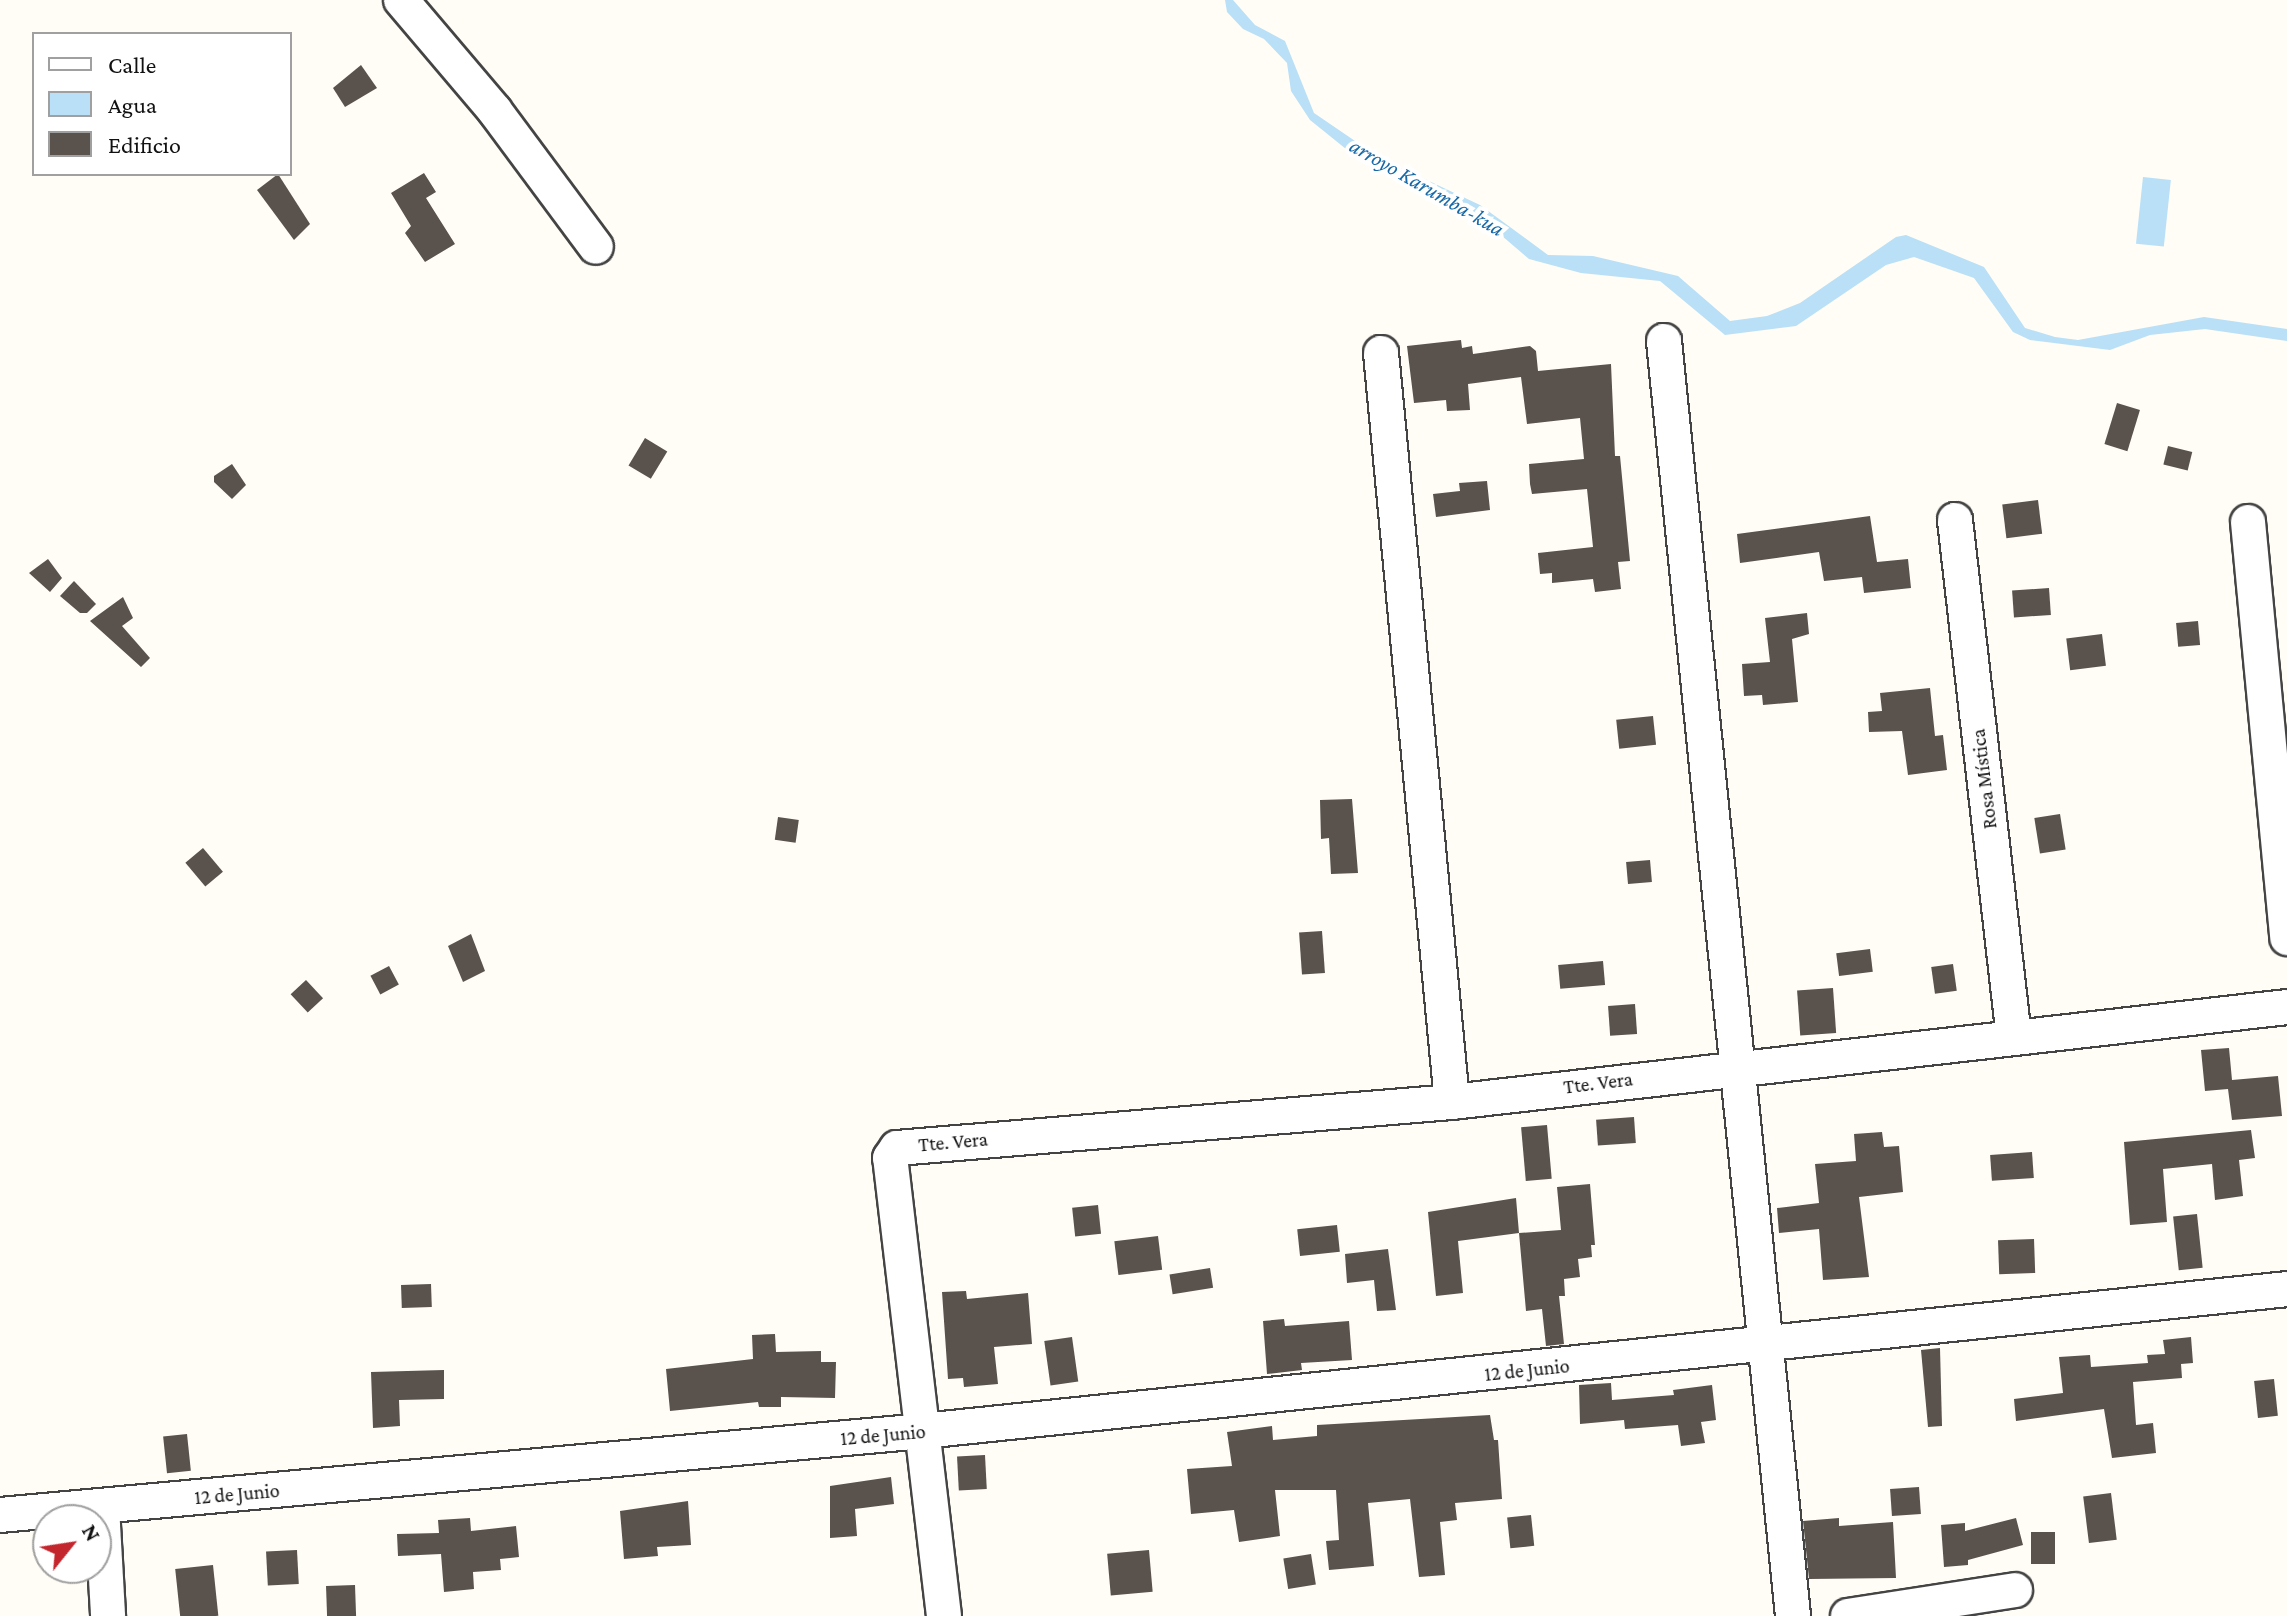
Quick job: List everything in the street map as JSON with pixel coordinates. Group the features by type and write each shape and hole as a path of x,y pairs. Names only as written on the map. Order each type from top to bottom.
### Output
{"street":[{"path":"401,0 495,111 596,247"},
{"path":"1664,341 1793,1616"},
{"path":"1381,353 1452,1102"},
{"name":"Rosa Mística","path":"1955,520 2014,1038"},
{"path":"2248,522 2287,938"},
{"name":"Tte. Vera","path":"923,1431 890,1158 897,1148 1452,1102 1735,1066 2287,1007"},
{"name":"12 de Junio","path":"112,1506 923,1431 1765,1347 2287,1289"},
{"path":"923,1431 944,1616"},
{"name":"12 de Junio","path":"0,1515 32,1512"},
{"path":"106,1584 108,1616"},
{"path":"1848,1616 2015,1590"}],"water":[{"name":"arroyo Karumba-kua","path":"1225,0 1233,0 1255,25 1285,41 1314,113 1380,158 1480,205 1548,255 1593,256 1678,276 1730,321 1767,316 1800,303 1896,237 1906,235 1984,267 2025,328 2055,337 2078,340 2204,317 2287,329 2287,341 2205,329 2150,335 2110,350 2030,340 2013,332 1974,278 1914,257 1886,265 1796,326 1725,335 1660,281 1581,273 1529,259 1481,218 1351,153 1310,120 1291,91 1287,63 1264,39 1243,29 1227,12"},
{"path":"2143,177 2171,180 2164,247 2136,244"}],"building":[{"path":"361,65 377,88 345,107 333,88"},
{"path":"424,173 436,192 426,198 455,244 425,262 405,233 411,226 391,193"},
{"path":"279,176 310,224 294,240 257,190"},
{"path":"1461,340 1462,348 1472,346 1473,354 1530,346 1536,351 1538,371 1611,364 1615,456 1620,456 1630,561 1618,562 1621,589 1595,592 1593,579 1552,583 1552,573 1540,574 1538,553 1593,547 1587,489 1532,494 1530,484 1529,464 1584,459 1580,418 1527,424 1521,377 1468,384 1470,410 1447,411 1446,400 1414,403 1407,346"},
{"path":"2117,403 2140,410 2127,451 2104,444"},
{"path":"645,438 667,451 651,479 629,465"},
{"path":"2168,446 2192,452 2188,470 2163,464"},
{"path":"232,464 246,485 232,499 214,482 214,476"},
{"path":"1487,481 1490,510 1436,517 1433,494 1460,491 1459,483"},
{"path":"2038,500 2042,534 2006,538 2002,504"},
{"path":"1870,516 1877,562 1908,559 1911,588 1864,593 1862,577 1824,581 1819,552 1740,563 1737,534"},
{"path":"48,559 62,578 50,592 29,573"},
{"path":"74,581 96,604 87,613 80,613 60,596"},
{"path":"2049,588 2051,615 2014,618 2012,591"},
{"path":"123,597 133,618 122,626 150,658 141,667 90,621"},
{"path":"1807,613 1809,634 1792,639 1798,702 1763,705 1762,695 1744,696 1742,664 1770,662 1765,618"},
{"path":"2198,621 2200,645 2178,647 2176,623"},
{"path":"2102,634 2106,666 2070,670 2066,638"},
{"path":"1930,688 1935,736 1943,735 1947,770 1908,775 1902,731 1869,732 1868,712 1882,711 1880,693"},
{"path":"1653,716 1656,745 1619,749 1616,720"},
{"path":"1352,799 1358,873 1331,874 1329,838 1321,839 1320,800"},
{"path":"2060,814 2066,850 2040,854 2034,818"},
{"path":"778,817 799,820 796,843 775,840"},
{"path":"203,848 223,872 205,887 185,863"},
{"path":"1650,860 1652,882 1628,884 1626,862"},
{"path":"1322,931 1325,973 1302,975 1299,933"},
{"path":"471,934 485,971 463,982 448,946"},
{"path":"1870,949 1873,972 1839,976 1836,953"},
{"path":"1603,961 1605,985 1560,989 1558,965"},
{"path":"1953,964 1957,991 1935,994 1931,967"},
{"path":"389,966 399,985 380,994 370,976"},
{"path":"306,980 323,998 308,1013 291,994"},
{"path":"1833,988 1836,1033 1800,1035 1797,991"},
{"path":"1635,1004 1637,1034 1610,1036 1608,1006"},
{"path":"2229,1048 2232,1080 2278,1076 2282,1116 2232,1120 2228,1089 2205,1091 2201,1050"},
{"path":"1634,1117 1636,1143 1598,1146 1596,1120"},
{"path":"1547,1125 1552,1179 1526,1181 1521,1127"},
{"path":"2251,1130 2255,1158 2239,1160 2243,1196 2215,1200 2212,1164 2163,1169 2167,1222 2130,1225 2124,1142"},
{"path":"1882,1132 1884,1147 1899,1146 1903,1192 1859,1197 1869,1277 1823,1280 1819,1229 1779,1233 1777,1208 1819,1203 1815,1164 1856,1161 1854,1134"},
{"path":"2032,1152 2034,1178 1992,1181 1990,1155"},
{"path":"1590,1184 1595,1245 1591,1245 1592,1257 1578,1259 1580,1277 1564,1279 1565,1296 1559,1296 1564,1344 1546,1346 1542,1309 1526,1311 1519,1233 1561,1230 1557,1187"},
{"path":"1516,1198 1519,1233 1458,1241 1463,1293 1436,1296 1428,1212"},
{"path":"1098,1205 1101,1234 1075,1237 1072,1208"},
{"path":"2197,1214 2203,1268 2179,1270 2173,1217"},
{"path":"1337,1225 1340,1252 1300,1256 1297,1229"},
{"path":"1158,1236 1162,1270 1118,1275 1114,1241"},
{"path":"2034,1239 2035,1273 1999,1274 1998,1240"},
{"path":"1388,1249 1396,1310 1377,1311 1374,1280 1347,1283 1345,1254"},
{"path":"1210,1268 1213,1288 1173,1294 1170,1274"},
{"path":"431,1284 432,1307 402,1308 401,1285"},
{"path":"966,1291 967,1299 1028,1293 1032,1344 994,1347 998,1384 964,1387 963,1378 948,1379 942,1292"},
{"path":"1284,1319 1285,1326 1349,1321 1352,1360 1301,1363 1302,1370 1267,1374 1263,1321"},
{"path":"775,1334 776,1352 821,1351 821,1362 836,1362 835,1398 781,1397 781,1407 759,1407 758,1402 670,1411 666,1369 753,1359 752,1335"},
{"path":"1072,1337 1078,1382 1051,1385 1044,1341"},
{"path":"2191,1337 2193,1363 2181,1364 2182,1378 2133,1382 2136,1425 2153,1423 2156,1453 2112,1458 2104,1409 2016,1421 2014,1399 2063,1393 2059,1357 2090,1355 2091,1367 2148,1363 2147,1355 2165,1354 2163,1340"},
{"path":"1940,1348 1942,1426 1928,1427 1921,1350"},
{"path":"444,1370 444,1399 399,1400 400,1426 373,1428 371,1372"},
{"path":"2274,1379 2278,1416 2258,1418 2254,1381"},
{"path":"1611,1383 1612,1400 1674,1395 1673,1390 1712,1385 1716,1420 1701,1422 1705,1443 1681,1446 1678,1425 1625,1429 1624,1420 1580,1424 1579,1385"},
{"path":"1490,1415 1494,1440 1498,1440 1502,1499 1455,1503 1457,1520 1440,1522 1445,1575 1419,1577 1410,1499 1368,1503 1374,1566 1329,1570 1326,1541 1339,1540 1336,1490 1275,1490 1280,1536 1239,1542 1234,1510 1191,1514 1187,1469 1232,1466 1227,1432 1272,1426 1273,1440 1317,1436 1317,1425"},
{"path":"187,1434 191,1471 167,1473 163,1437"},
{"path":"985,1455 987,1489 959,1490 957,1456"},
{"path":"891,1477 894,1504 855,1509 857,1536 830,1538 830,1486"},
{"path":"1919,1487 1921,1514 1892,1516 1890,1489"},
{"path":"2111,1493 2117,1540 2089,1543 2083,1496"},
{"path":"688,1501 691,1545 657,1547 658,1556 624,1559 620,1511"},
{"path":"1531,1515 1534,1546 1510,1548 1507,1518"},
{"path":"470,1518 471,1531 516,1526 519,1557 500,1559 501,1570 473,1572 474,1589 444,1592 441,1554 398,1556 397,1534 439,1533 438,1520"},
{"path":"1839,1518 1839,1526 1893,1522 1896,1578 1809,1579 1803,1521"},
{"path":"2016,1518 2023,1545 1968,1560 1968,1565 1944,1567 1941,1525 1965,1523 1965,1531"},
{"path":"2031,1532 2055,1532 2055,1564 2031,1564"},
{"path":"297,1550 299,1584 268,1586 266,1552"},
{"path":"1149,1550 1153,1592 1111,1596 1107,1554"},
{"path":"1311,1554 1316,1585 1288,1589 1283,1558"},
{"path":"213,1565 218,1616 180,1616 175,1569"},
{"path":"355,1585 356,1616 327,1616 326,1586"}]}
